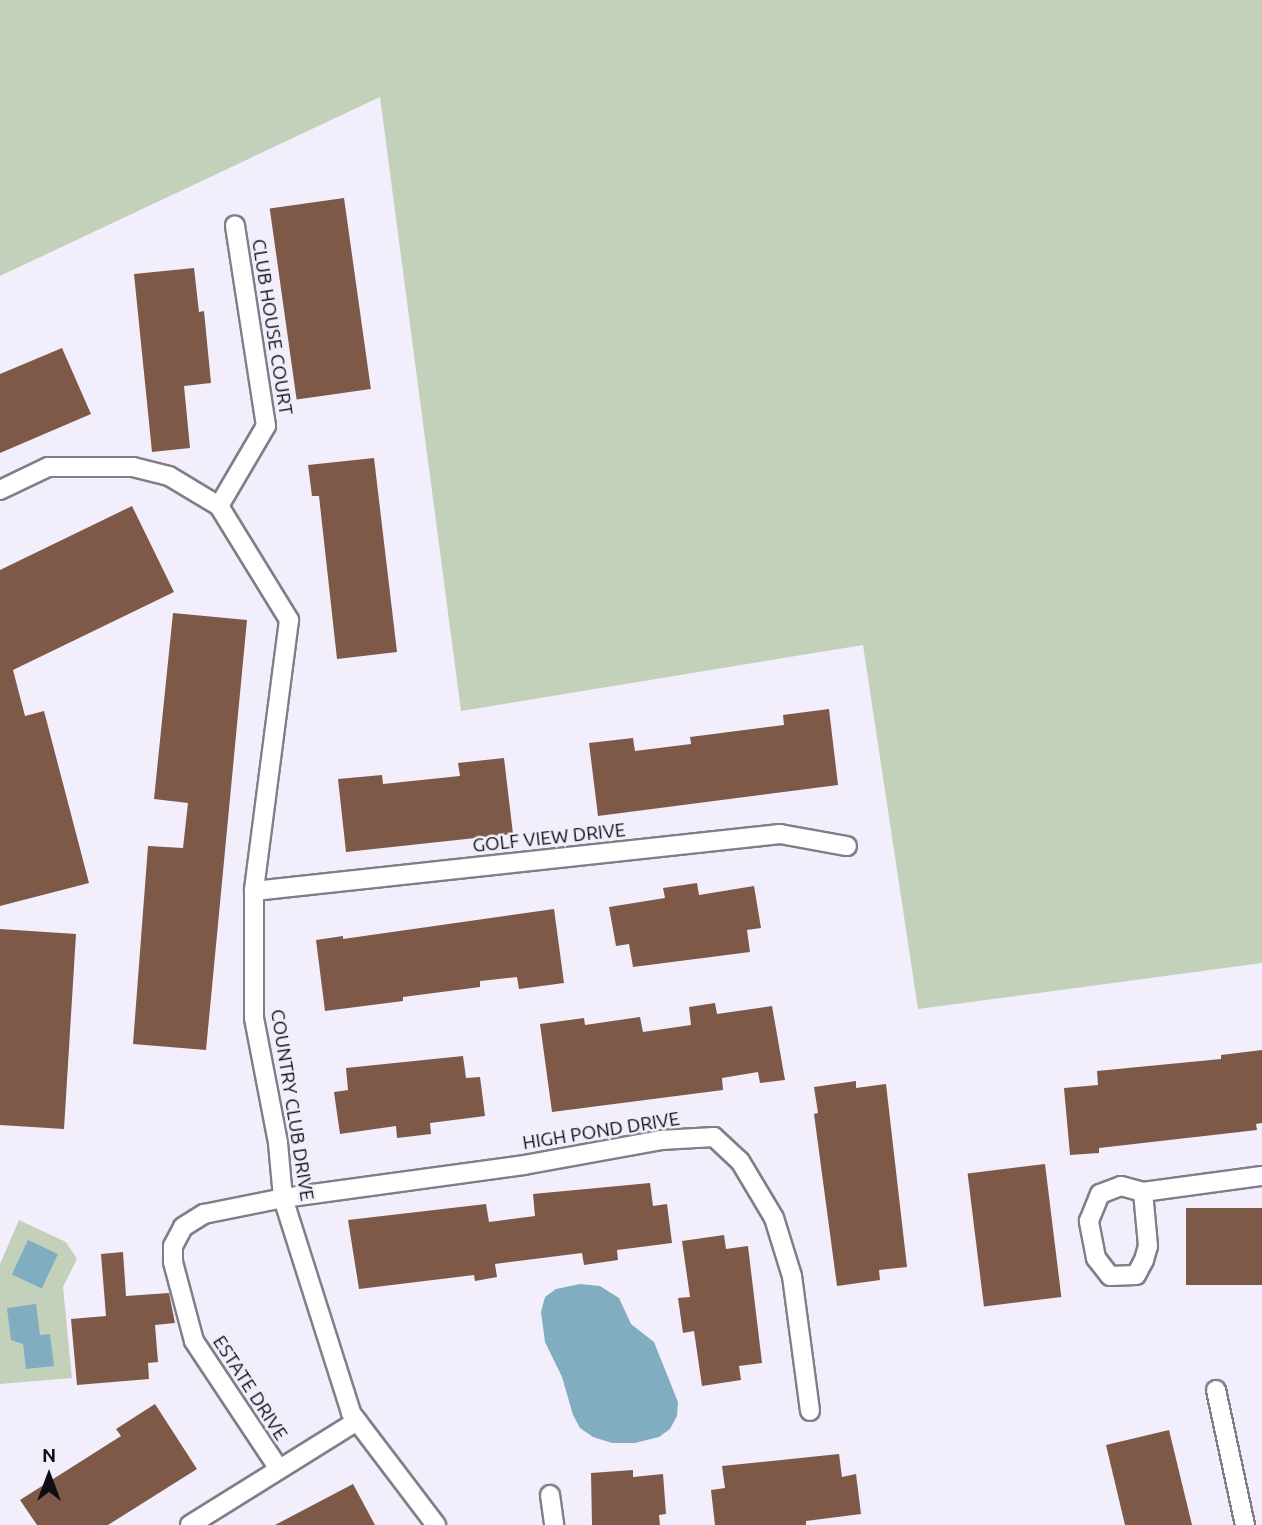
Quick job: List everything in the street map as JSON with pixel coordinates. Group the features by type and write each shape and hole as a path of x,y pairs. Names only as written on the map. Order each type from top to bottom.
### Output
{"street":[{"name":"CLUB HOUSE COURT","path":"219,506 266,426 235,225"},
{"path":"0,490 48,467 133,467 169,476 219,506"},
{"name":"COUNTRY CLUB DRIVE","path":"219,506 289,620 254,891 254,1018 278,1143 283,1198 351,1413 436,1525"},
{"name":"GOLF VIEW DRIVE","path":"254,891 780,834 847,846"},
{"name":"HIGH POND DRIVE","path":"283,1198 524,1165 661,1140 714,1137 740,1161 774,1218 792,1276 810,1411"},
{"path":"1143,1192 1148,1246 1144,1260 1136,1275 1110,1276 1096,1258 1089,1222 1100,1194 1121,1186 1143,1192 1262,1176"},
{"name":"ESTATE DRIVE","path":"279,1469 194,1341 173,1262 173,1245 183,1227 204,1214 283,1198"},
{"path":"1216,1390 1245,1525"},
{"name":"ESTATE DRIVE","path":"190,1525 357,1421"},
{"path":"550,1495 554,1525"}],"green space":[{"path":"0,0 1262,0 1262,963 918,1009 863,645 461,711 380,97 0,276"},
{"path":"19,1220 66,1242 77,1259 63,1287 72,1378 0,1384 0,1264"}],"water":[{"path":"28,1240 58,1254 42,1288 12,1274"},
{"path":"580,1284 600,1286 619,1298 631,1324 654,1342 678,1402 677,1416 670,1429 659,1437 635,1443 612,1443 593,1437 580,1428 573,1415 562,1377 545,1342 541,1312 545,1297 556,1289"},
{"path":"36,1304 40,1335 50,1334 54,1366 26,1369 23,1344 11,1340 7,1308"}],"building":[{"path":"344,198 371,389 297,400 270,208"},
{"path":"194,268 199,312 204,311 211,383 184,386 190,448 152,452 134,274"},
{"path":"62,348 91,414 0,453 0,374"},
{"path":"374,458 397,652 337,659 319,496 312,496 308,465"},
{"path":"132,506 174,592 13,670 25,716 44,711 89,883 0,906 0,570"},
{"path":"173,613 247,620 206,1050 133,1044 148,846 183,848 188,803 154,799"},
{"path":"829,709 838,785 598,816 589,743 633,738 635,751 691,744 690,737 784,725 783,715"},
{"path":"504,758 513,834 346,852 338,779 382,775 383,784 460,776 458,763"},
{"path":"697,883 699,895 754,886 761,928 747,930 750,952 633,967 629,944 616,946 609,907 665,898 663,888"},
{"path":"554,909 564,983 519,989 517,977 480,981 480,987 325,1011 316,940 343,936 343,939"},
{"path":"0,929 76,934 64,1129 0,1125"},
{"path":"715,1003 717,1014 772,1006 785,1080 760,1083 758,1072 722,1078 723,1090 552,1112 540,1024 584,1018 585,1025 640,1017 643,1032 691,1025 689,1007"},
{"path":"1262,1050 1262,1123 1256,1124 1257,1130 1099,1148 1099,1153 1070,1155 1064,1088 1098,1085 1097,1071 1221,1059 1221,1055"},
{"path":"463,1056 466,1078 480,1077 485,1116 430,1123 431,1134 397,1138 396,1126 340,1134 334,1092 348,1090 346,1068"},
{"path":"856,1081 856,1088 886,1084 907,1267 879,1270 880,1280 837,1286 814,1114 818,1113 814,1087"},
{"path":"1045,1164 1061,1297 984,1307 968,1174"},
{"path":"650,1183 653,1206 667,1204 672,1243 617,1250 618,1260 584,1265 582,1253 495,1264 497,1277 475,1281 474,1275 359,1289 348,1220 486,1204 489,1222 535,1216 533,1194"},
{"path":"1186,1208 1262,1208 1262,1285 1186,1285"},
{"path":"724,1235 726,1249 748,1246 762,1363 739,1366 741,1380 702,1386 694,1331 683,1333 678,1298 690,1297 682,1241"},
{"path":"123,1252 126,1296 169,1293 175,1323 155,1325 158,1362 148,1363 149,1379 77,1385 71,1319 106,1316 101,1254"},
{"path":"155,1404 197,1469 108,1525 37,1525 20,1500 121,1436 116,1429"},
{"path":"1169,1430 1192,1525 1125,1525 1106,1445"},
{"path":"839,1454 842,1477 856,1474 861,1514 806,1521 806,1525 715,1525 711,1490 725,1488 722,1466"},
{"path":"633,1470 633,1477 663,1474 666,1514 659,1515 660,1525 592,1525 591,1473"},
{"path":"353,1484 375,1525 275,1525"}]}
